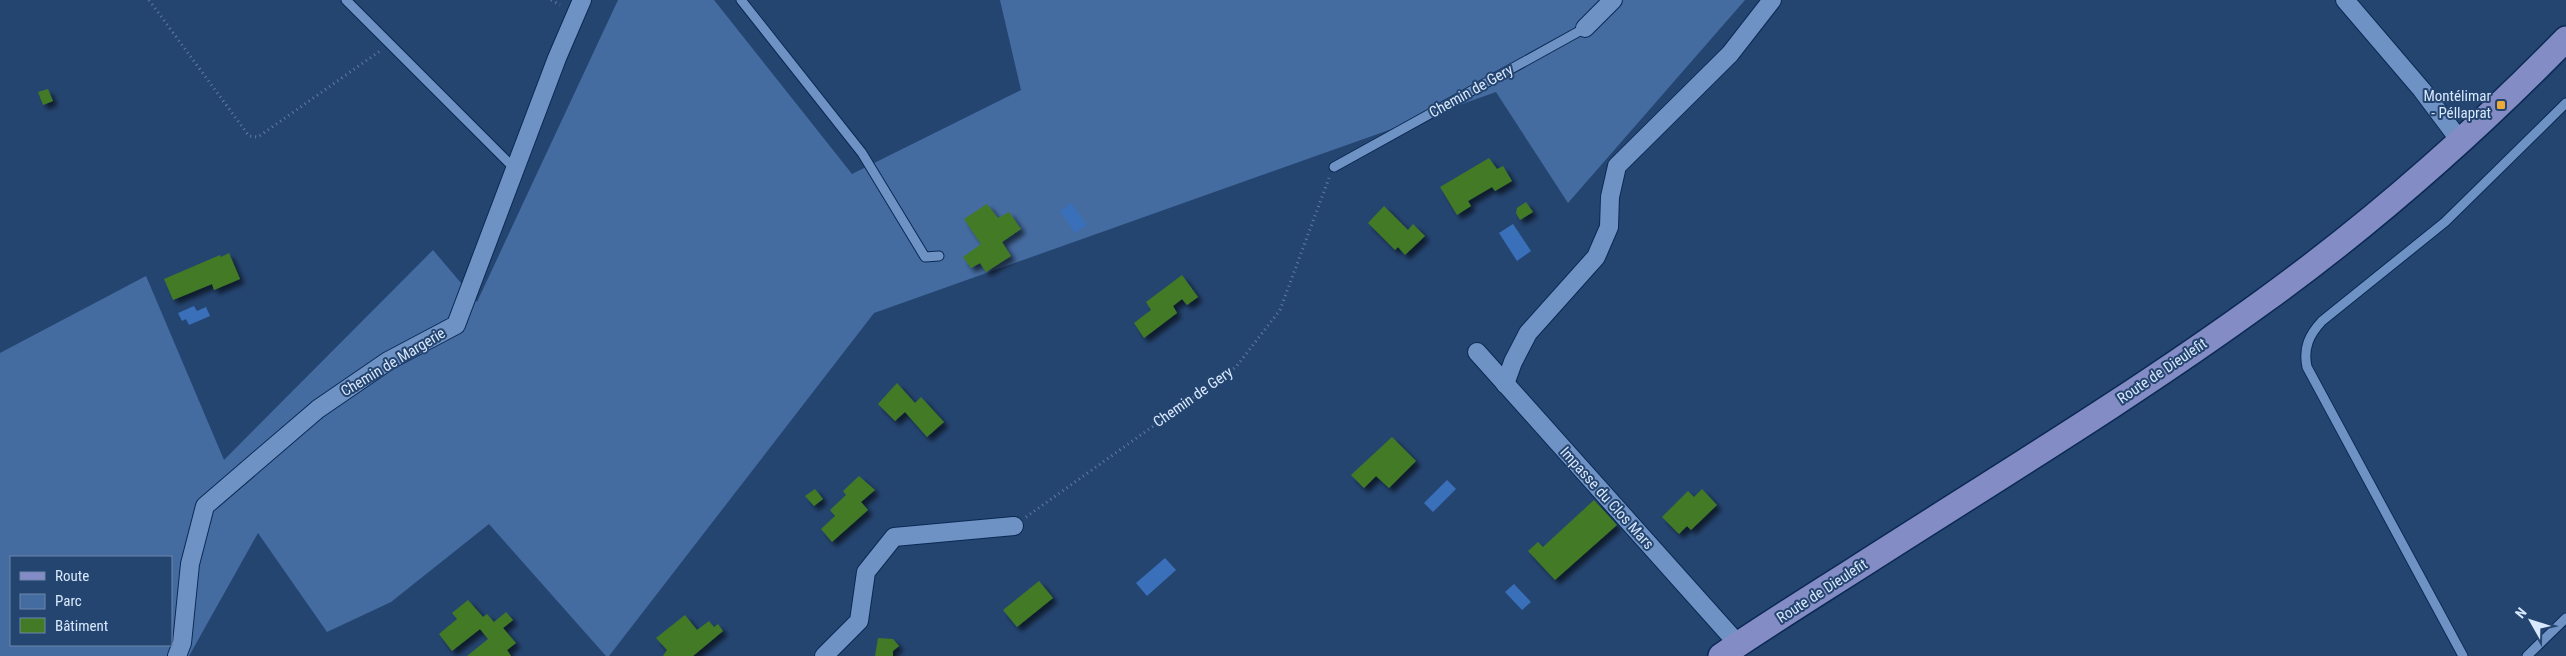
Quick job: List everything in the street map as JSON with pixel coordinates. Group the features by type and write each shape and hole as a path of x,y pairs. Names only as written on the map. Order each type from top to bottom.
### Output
{"main road":[{"name":"Route de Dieulefit","path":"1730,650 2157,376 2258,306 2357,229 2461,142 2501,105 2566,39"}],"street":[{"name":"Chemin de Margerie","path":"176,656 182,643 190,564 205,506 318,409 388,362 456,325 582,0"},
{"name":"Chemin de Gery","path":"1585,28 1613,0"},
{"path":"1505,384 1513,362 1528,333 1596,257 1609,228 1610,197 1618,166 1730,54 1772,0"},
{"path":"2345,0 2426,95 2461,142"},
{"name":"Impasse du Clos Mars","path":"1477,352 1730,650"},
{"path":"824,656 859,621 866,572 894,538 1014,526"}],"lane":[{"path":"346,0 515,169"},
{"path":"741,0 862,153 925,257 939,256"},
{"name":"Chemin de Gery","path":"1334,167 1585,28"},
{"path":"2463,656 2307,367 2306,347 2310,335 2322,321 2445,222 2566,103"},
{"path":"2527,656 2566,618"}],"path":[{"path":"149,0 250,136 258,137 390,44"},
{"name":"Chemin de Gery","path":"1014,526 1068,485 1236,367 1280,310 1334,167"}],"green space":[{"path":"618,0 714,0 852,174 1021,90 1000,0 1745,0 1568,203 1496,92 874,313 609,656 606,656 489,524 391,602 327,632 258,533 189,656 0,656 0,353 146,276 224,460 433,250 477,302"}],"shaded area":[{"path":"1071,203 1087,225 1075,233 1060,211"},
{"path":"1513,224 1531,251 1517,261 1499,233"},
{"path":"194,306 197,311 206,307 210,316 189,325 186,319 182,321 178,313"},
{"path":"1447,480 1456,489 1433,512 1424,503"},
{"path":"1165,558 1176,570 1147,596 1136,583"},
{"path":"1514,584 1531,602 1522,610 1505,592"}],"building":[{"path":"48,89 53,101 43,105 38,92"},
{"path":"1489,158 1497,169 1503,166 1512,181 1495,191 1492,187 1468,201 1471,206 1457,215 1440,187"},
{"path":"1526,202 1533,212 1520,220 1516,213 1517,208"},
{"path":"987,204 998,218 1009,212 1021,229 1002,242 1011,256 986,272 980,263 971,268 963,257 981,244 964,219"},
{"path":"1384,206 1408,230 1413,224 1425,236 1405,255 1398,247 1395,250 1368,223"},
{"path":"229,253 240,279 214,290 212,284 173,300 164,279"},
{"path":"1182,275 1198,297 1187,305 1182,299 1173,306 1177,313 1144,338 1134,323 1151,310 1146,302"},
{"path":"897,383 915,403 921,397 944,422 927,437 905,412 895,421 878,404"},
{"path":"1392,437 1416,461 1389,488 1376,476 1364,488 1351,475"},
{"path":"859,476 875,490 861,502 868,510 832,542 821,529 835,516 830,510 846,495 843,491"},
{"path":"815,489 823,499 814,506 805,496"},
{"path":"1702,489 1717,505 1691,530 1687,526 1679,534 1662,517 1688,491 1694,497"},
{"path":"1594,500 1617,525 1555,580 1528,551 1538,542 1543,547"},
{"path":"1039,581 1053,598 1017,627 1003,610"},
{"path":"468,600 483,617 487,614 494,622 506,612 513,620 503,628 516,643 507,650 511,656 467,656 488,639 480,629 452,651 439,634 457,619 452,613"},
{"path":"685,615 697,630 709,621 714,627 718,624 723,631 693,656 663,656 667,650 656,638"},
{"path":"878,638 893,639 899,646 893,651 893,656 875,656"}],"place":[{"name":"Montélimar - Péllaprat","path":"2501,105"}]}
